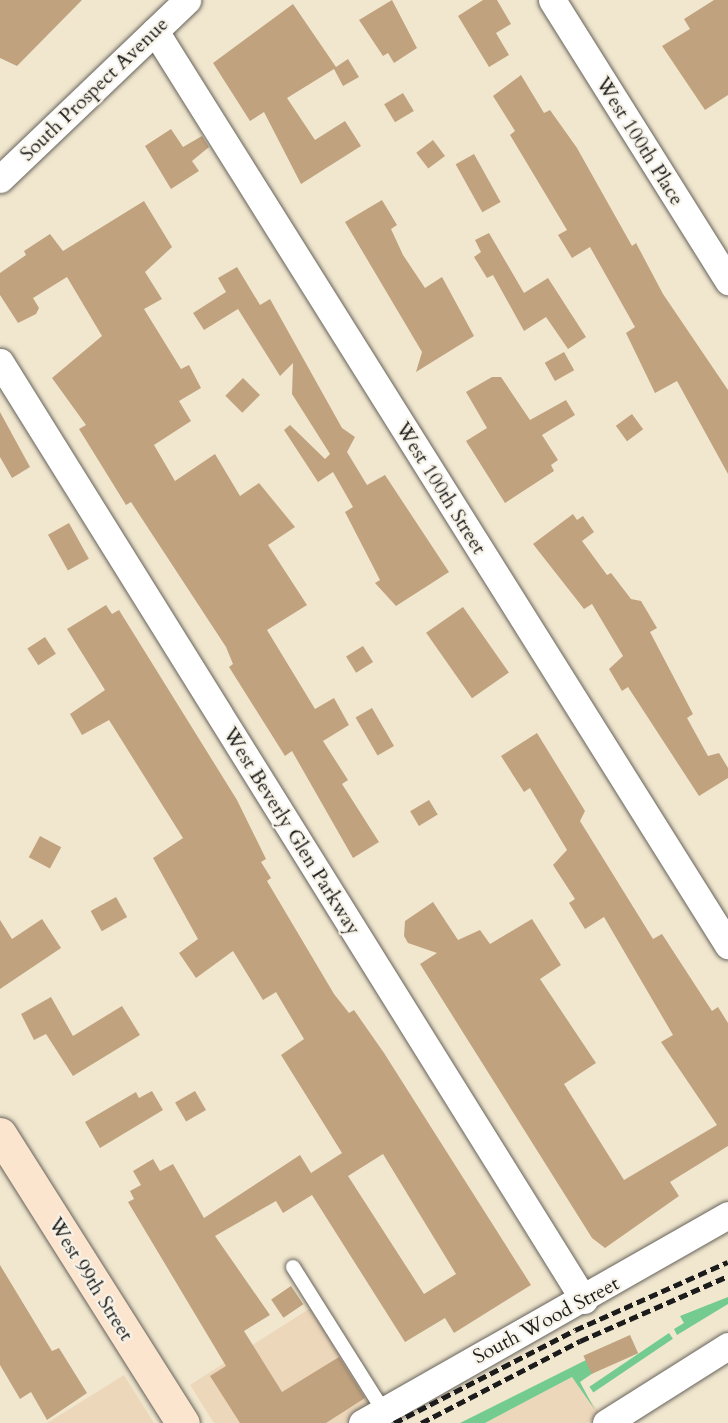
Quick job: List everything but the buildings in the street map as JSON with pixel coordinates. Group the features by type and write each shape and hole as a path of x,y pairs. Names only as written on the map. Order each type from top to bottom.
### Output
{"street":[{"name":"South Prospect Avenue","path":"0,179 188,0"},
{"name":"West 100th Place","path":"552,0 728,281"},
{"name":"West 100th Street","path":"155,31 728,945"},
{"name":"West Beverly Glen Parkway","path":"0,362 584,1300"},
{"name":"West 99th Street","path":"0,1134 183,1423"},
{"name":"South Wood Street","path":"372,1417 584,1300 728,1215"},
{"path":"606,1423 728,1346"}],"lane":[{"path":"293,1267 372,1417"}],"shaded area":[{"path":"323,1300 384,1398 345,1423 214,1423 190,1385"},
{"path":"124,1375 154,1423 47,1423"},
{"path":"572,1377 601,1414 587,1423 485,1423"}],"green space":[{"path":"728,1297 728,1304 677,1335 674,1329 684,1323 680,1316"},
{"path":"669,1333 673,1339 593,1392 589,1387"},
{"path":"586,1360 593,1373 580,1382 595,1410 572,1377 485,1423 460,1423"}],"railway":[{"path":"394,1423 575,1330 728,1262"},
{"path":"421,1423 580,1341 728,1276"}]}
